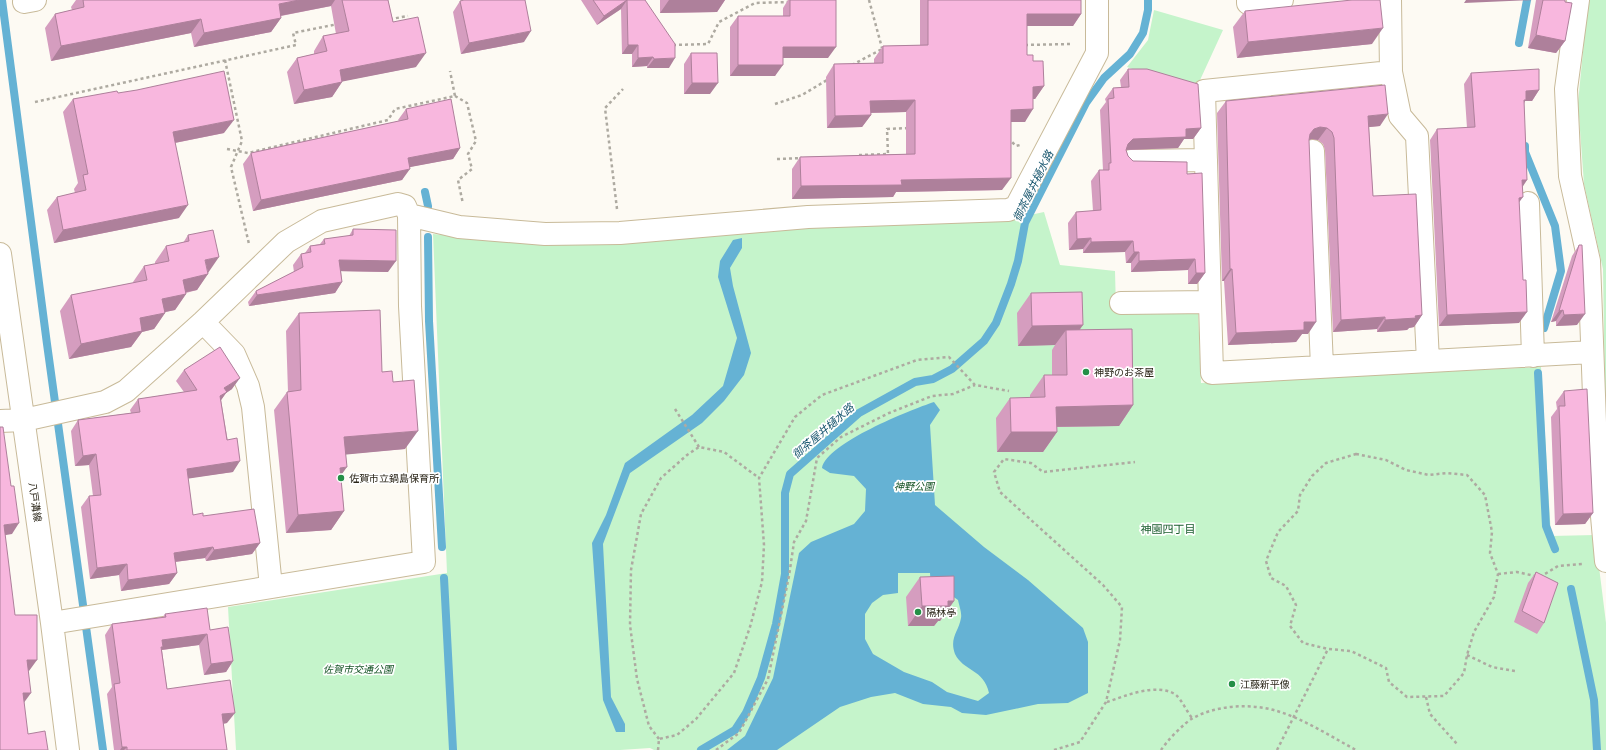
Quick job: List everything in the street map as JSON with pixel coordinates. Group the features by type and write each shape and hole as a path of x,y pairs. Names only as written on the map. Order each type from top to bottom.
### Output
{"street":[{"path":"409,215 459,227 545,234 620,233 808,217 1008,210 1016,207 1097,53 1097,0"},
{"path":"1248,0 1248,3 1282,0"},
{"path":"1390,0 1392,72 1400,116 1417,136 1428,361"},
{"path":"1578,0 1566,89 1570,176 1589,261 1596,449 1597,562"},
{"path":"1392,72 1204,91 1212,373 1592,352"},
{"path":"1313,151 1322,367"},
{"path":"1131,161 1206,160"},
{"path":"1528,203 1533,356"},
{"path":"0,421 24,420 105,402 126,391 203,322 286,242 322,221 398,204 405,206 409,215 410,306 424,562 52,623"},
{"name":"八戸溝線","path":"0,254 52,623 68,750"},
{"path":"1120,303 1210,302"},
{"path":"203,322 234,354 248,386 253,407 271,587"}],"path":[{"path":"869,0 882,48"},
{"path":"670,45 708,44 719,22 755,3 790,2"},
{"path":"390,12 391,19 408,16"},
{"path":"35,102 296,45 293,34 345,22"},
{"path":"1017,45 1097,44"},
{"path":"848,68 882,48 890,48"},
{"path":"225,60 242,140 231,167 250,251 263,263"},
{"path":"450,71 455,96"},
{"path":"775,104 802,95 828,80"},
{"path":"620,233 605,108 623,89"},
{"path":"227,149 248,153 388,120 395,109 455,96 467,103 476,141 468,154 472,169 458,180 463,206 459,227"},
{"path":"856,156 888,154 886,129 910,128"},
{"path":"1006,136 1016,146 1049,144"},
{"path":"777,159 808,158"},
{"path":"659,739 676,735 696,719 734,673 750,627 762,582 764,544 759,478 795,417 822,395 917,360 949,357 975,385"},
{"path":"716,750 739,734 768,679 789,576 794,542 806,521 817,458 841,437 889,413 932,396 953,394 975,385 1009,391"},
{"path":"675,409 699,447 724,452 759,478"},
{"path":"658,750 659,739 649,726 637,679 630,625 631,570 641,514 661,478 687,455 699,447"},
{"path":"1356,454 1386,460 1406,470 1429,475 1447,473 1467,475 1485,496 1492,532 1490,553 1498,574 1494,597 1474,632 1467,655 1464,673 1444,696 1407,697 1389,682 1386,668 1351,651 1328,649 1303,643 1290,626 1296,605 1286,586 1271,578 1266,561 1278,532 1298,511 1300,495 1312,476 1326,463 1356,454"},
{"path":"1054,750 1080,742 1106,702 1120,640 1122,607 1103,585 1000,492 994,472 1004,459 1031,463 1043,472 1135,462"},
{"path":"1498,574 1516,572 1540,577 1558,566 1597,562"},
{"path":"1277,750 1328,649"},
{"path":"1467,655 1492,667 1515,671"},
{"path":"1106,702 1137,692 1161,690 1176,695 1192,718"},
{"path":"1426,697 1430,714 1457,744"},
{"path":"1161,750 1165,743 1192,718 1212,710 1257,706 1276,710 1294,717 1356,750"}],"green space":[{"path":"1588,0 1606,0 1606,465 1603,269 1584,184 1578,103"},
{"path":"1154,10 1223,30 1195,91 1127,67 1148,40"},
{"name":"神野公園","path":"1044,212 1060,265 1115,271 1116,310 1198,310 1201,383 1541,367 1551,536 1595,535 1606,623 1606,750 654,750 650,748 620,750 236,750 228,607 447,573 433,234 527,243 788,225 1016,218"}],"water":[{"path":"742,238 742,248 730,268 733,286 751,353 744,375 724,401 702,423 630,473 603,544 611,697 625,724 625,732 616,732 603,700 592,543 606,515 625,463 692,415 723,386 737,338 718,277 720,261 733,240"},
{"path":"934,402 940,410 930,425 935,505 984,547 1028,580 1083,628 1088,642 1088,693 1068,703 1038,704 986,715 962,713 951,707 923,704 895,693 871,697 840,707 777,750 727,750 745,736 773,678 799,553 811,542 854,524 865,511 866,489 854,476 830,473 822,468 827,458 838,448 853,438 889,420","holes":["898,573 930,573 931,588 948,593 958,600 961,616 954,639 953,648 959,660 983,679 986,685 989,693 978,701 947,692 932,682 904,672 873,654 865,639 865,614 872,603 883,595 898,593"]}],"building":[{"path":"83,0 299,0 279,4 281,18 204,33 201,19 61,46 55,14 84,7"},
{"path":"342,0 388,0 393,22 418,17 426,53 340,70 342,82 304,90 297,58 327,51 323,36 349,31"},
{"path":"525,0 531,31 469,43 460,1"},
{"path":"593,0 627,0 604,16"},
{"path":"627,0 645,0 675,44 675,58 638,58 638,45 628,45"},
{"path":"790,0 836,0 836,47 783,47 783,65 738,65 738,16 790,16"},
{"path":"928,0 1081,0 1081,14 1027,14 1027,55 1033,55 1033,61 1043,61 1044,86 1033,87 1033,109 1011,110 1011,178 901,180 902,185 801,186 800,157 915,154 915,100 870,101 871,115 835,116 834,64 883,63 883,46 928,45"},
{"path":"1352,0 1380,0 1383,28 1248,42 1245,11"},
{"path":"1543,0 1565,0 1565,2 1572,3 1565,41 1536,35"},
{"path":"691,53 717,53 718,83 692,83"},
{"path":"1128,69 1147,69 1198,84 1201,128 1186,129 1186,137 1133,139 1128,144 1126,150 1128,156 1133,161 1187,162 1187,174 1202,173 1205,273 1196,273 1195,259 1139,261 1139,252 1134,252 1133,241 1091,242 1091,238 1077,239 1076,212 1101,210 1099,170 1109,170 1109,163 1111,163 1108,99 1114,98 1113,88 1129,87"},
{"path":"1539,69 1539,90 1526,91 1526,100 1524,100 1527,180 1522,180 1523,197 1519,198 1523,280 1526,280 1527,312 1447,315 1437,129 1475,127 1471,73"},
{"path":"224,71 234,120 173,132 188,205 63,230 57,197 86,190 83,175 88,174 73,99 117,91 118,93 137,90"},
{"path":"1385,85 1388,114 1368,116 1373,196 1416,194 1422,315 1415,316 1416,318 1385,320 1385,317 1341,320 1334,138 1332,132 1327,128 1320,127 1314,129 1310,134 1309,140 1316,322 1304,322 1304,330 1236,333 1232,269 1230,269 1226,101"},
{"path":"451,99 460,148 408,158 410,169 261,200 251,153 408,119 406,109"},
{"path":"353,229 396,230 396,261 339,260 342,282 257,295 256,291 303,267 301,254 311,252 310,246 325,244 324,239 353,235"},
{"path":"213,230 219,257 205,260 208,274 183,280 186,294 162,299 165,313 140,318 142,331 81,344 71,295 147,280 144,266 169,261 166,246 189,241 188,235"},
{"path":"1579,245 1582,245 1585,314 1564,315 1563,310 1559,311"},
{"path":"1082,292 1083,325 1032,326 1031,293"},
{"path":"380,310 382,372 392,371 393,382 414,380 418,431 344,437 347,467 340,468 344,511 298,515 287,392 301,390 299,313"},
{"path":"1132,329 1133,405 1056,407 1057,432 1011,432 1010,398 1045,397 1044,375 1067,375 1066,330"},
{"path":"220,347 240,378 224,388 227,392 220,396 227,440 237,438 240,461 187,469 193,515 203,513 203,516 254,509 260,543 214,550 213,547 174,553 177,573 128,580 127,564 97,568 89,496 101,495 96,454 83,456 78,420 140,412 138,399 197,390 184,370"},
{"path":"1587,389 1593,513 1563,514 1559,406 1565,406 1564,391"},
{"path":"0,427 3,427 11,486 14,486 19,523 4,525 15,615 37,615 37,660 27,660 31,693 23,693 28,734 45,731 48,750 0,750"},
{"path":"1536,572 1558,583 1544,623 1522,611"},
{"path":"954,576 954,601 948,601 948,606 922,606 920,577"},
{"path":"207,608 210,630 228,627 233,661 211,664 207,634 162,640 163,647 161,647 167,689 230,680 235,713 222,714 227,750 127,750 127,747 122,747 114,684 120,683 112,624 166,617 165,614"}],"waterway":[{"path":"2,0 47,344 103,750"},
{"name":"御茶屋井樋水路","path":"701,750 735,730 746,713 761,678 776,624 785,574 785,493 790,474 859,413 915,382 933,379 952,369 984,341 996,323 1011,284 1018,261 1025,223 1086,103 1104,78 1130,54 1143,33 1148,10 1148,0"},
{"path":"1519,43 1527,0"},
{"path":"1525,146 1525,152 1555,226 1561,271 1544,328"},
{"path":"425,192 428,206"},
{"path":"428,237 429,321 442,547"},
{"path":"1538,373 1546,526 1555,549"},
{"path":"444,578 453,750"},
{"path":"1571,589 1594,700 1597,750"}],"place":[{"name":"神野のお茶屋","path":"1086,372"},
{"name":"佐賀市立鍋島保育所","path":"341,478"},
{"name":"隔林亭","path":"918,612"},
{"name":"江藤新平像","path":"1232,684"}],"district":[{"name":"神園四丁目","path":"1168,529"}],"park label":[{"name":"佐賀市交通公園","path":"358,669"}]}
